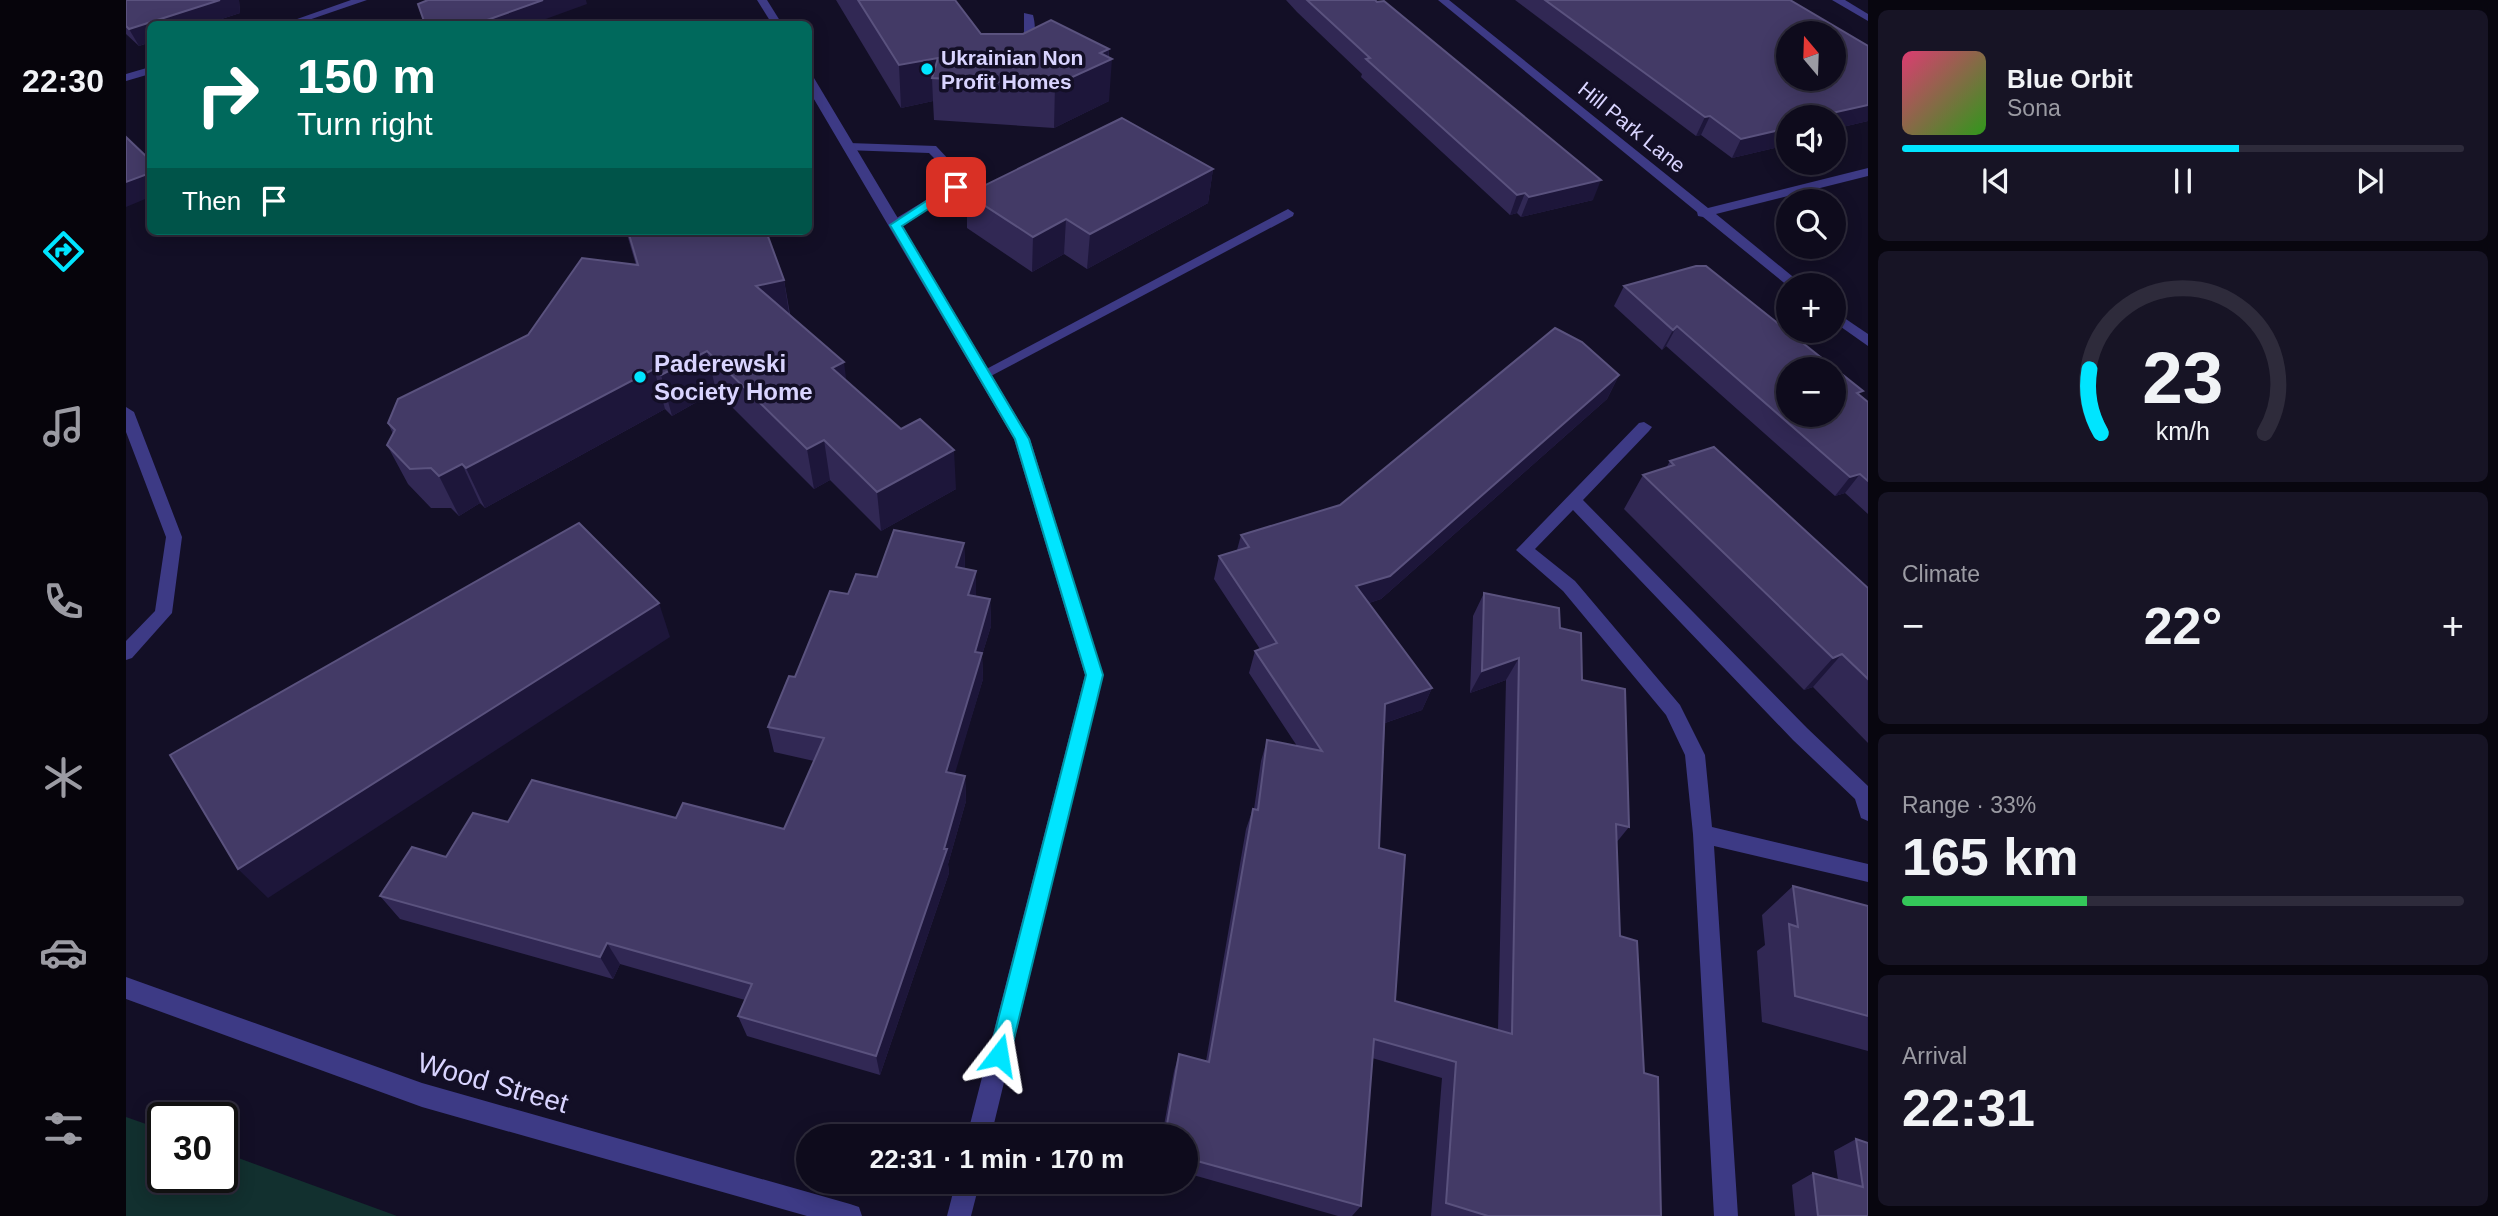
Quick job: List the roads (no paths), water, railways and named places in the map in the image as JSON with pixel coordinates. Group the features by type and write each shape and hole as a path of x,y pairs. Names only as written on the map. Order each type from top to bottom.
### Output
{"street":[{"path":"297,21 362,0"},
{"path":"762,0 775,21"},
{"name":"Hill Park Lane","path":"1443,0 1781,273"},
{"path":"1837,0 1868,18"},
{"path":"1015,58 1029,40 1031,26 1028,15"},
{"path":"126,78 147,71"},
{"path":"812,85 1022,439 1094,675 982,1124"},
{"path":"849,147 932,149 945,162 956,187 895,225"},
{"path":"1703,212 1868,172"},
{"path":"984,374 1288,214"},
{"path":"1846,324 1868,341"},
{"path":"126,412 174,537 163,613 126,653"},
{"path":"1644,426 1524,550 1569,586 1673,710 1695,755 1703,834 1726,1216"},
{"path":"1573,500 1800,734 1864,795 1868,812"},
{"path":"1703,834 1868,873"},
{"name":"Wood Street","path":"126,988 422,1095 850,1216"},
{"path":"959,1216 965,1194"}],"place":[{"name":"Ukrainian Non Profit Homes","path":"927,69"},
{"name":"Paderewski Society Home","path":"640,377"}]}
